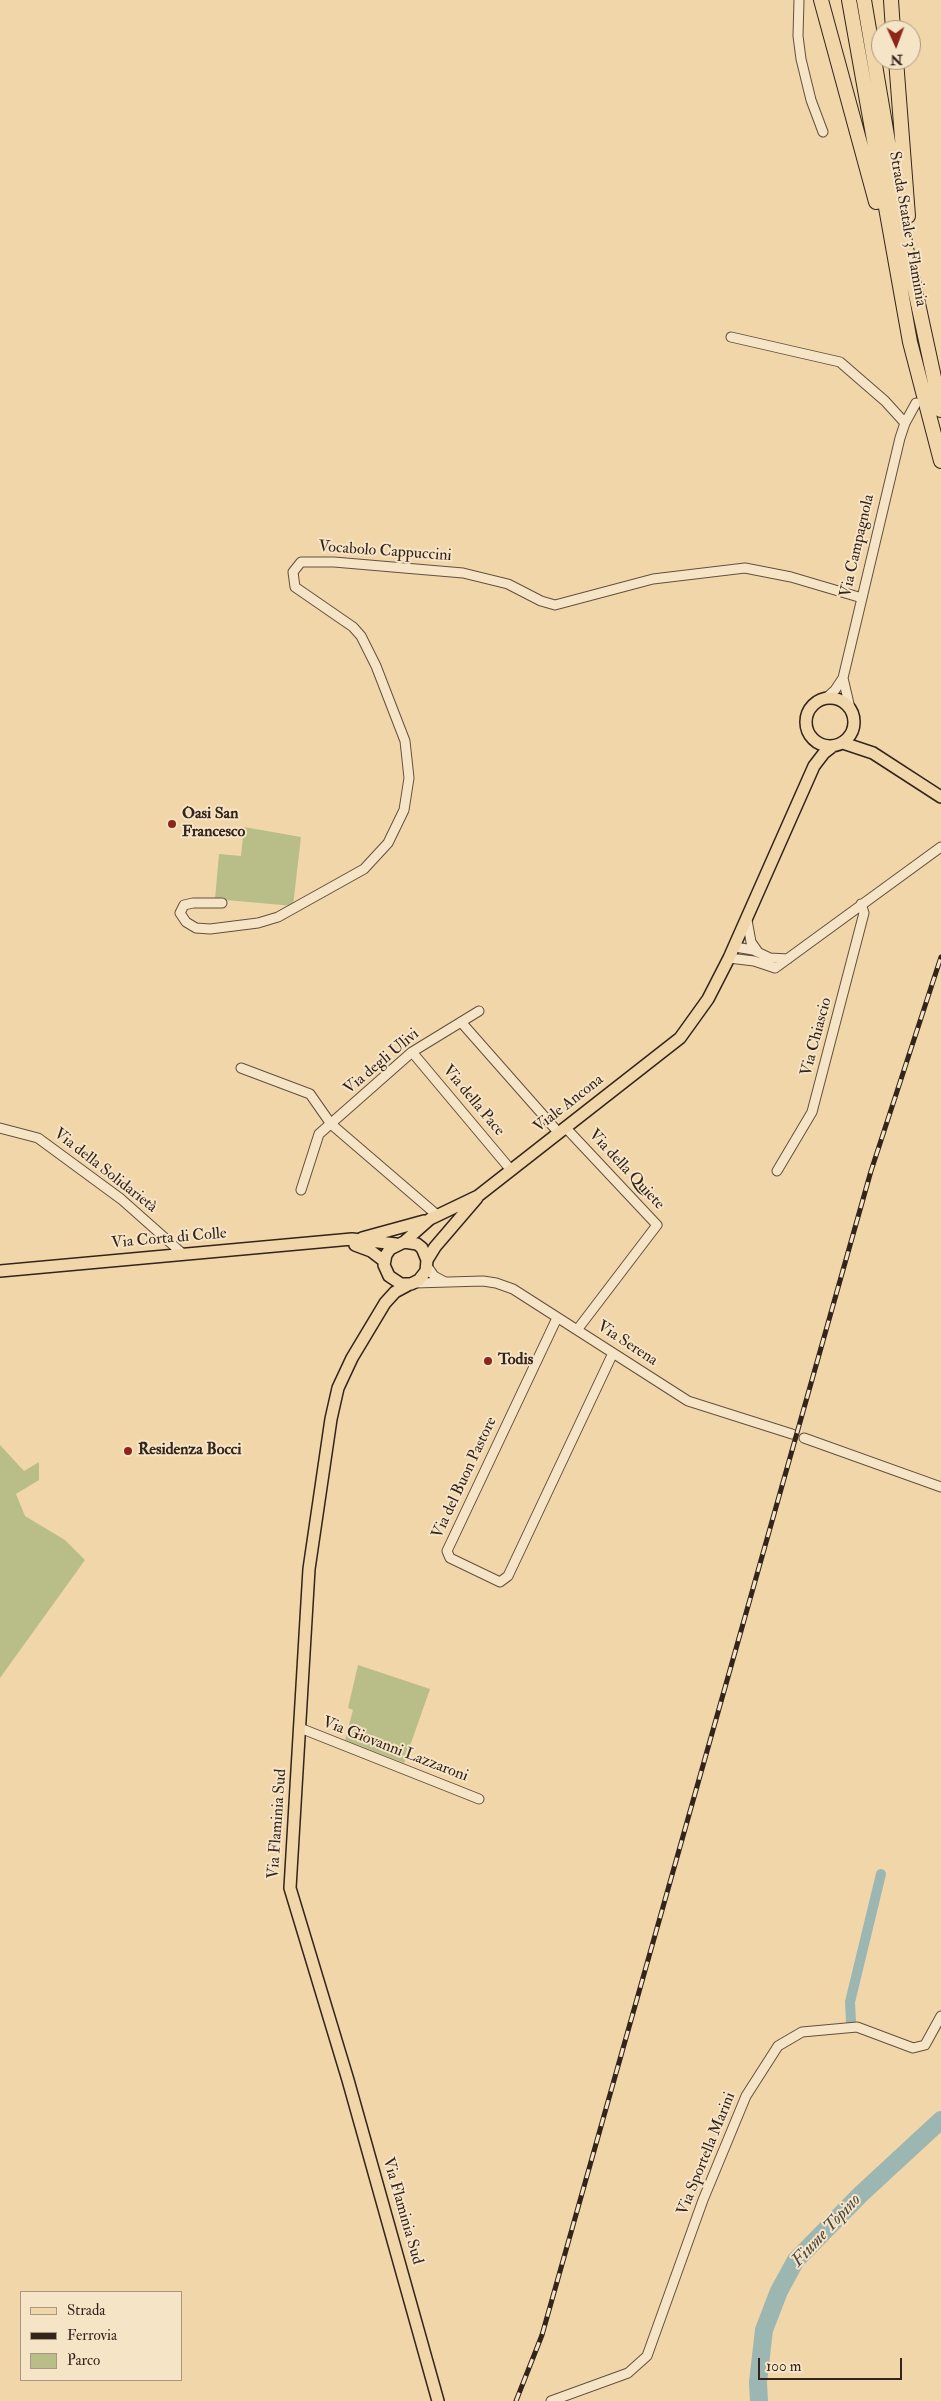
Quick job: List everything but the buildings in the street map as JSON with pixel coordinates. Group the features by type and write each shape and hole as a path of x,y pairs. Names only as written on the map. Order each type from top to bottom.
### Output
{"highway":[{"path":"821,0 876,198 893,290 910,342"},
{"name":"Strada Statale 3 Flaminia","path":"849,0 910,342 941,461"},
{"name":"Strada Statale 3 Flaminia","path":"864,0 906,248 941,410"},
{"path":"891,0 892,20"},
{"path":"897,70 910,229 919,284 921,323"}],"main road":[{"path":"825,699 839,700 850,708"},
{"name":"Via Campagnola","path":"814,766 815,742 807,729 808,713 818,702 825,699"},
{"name":"Via Campagnola","path":"680,1038 708,998 735,947 814,766 824,753 838,745 853,730 853,715 850,708"},
{"path":"853,730 873,753 941,797"},
{"path":"815,742 873,753"},
{"name":"Viale Ancona","path":"347,1240 400,1229 438,1215 478,1196 680,1038"},
{"name":"Viale Ancona","path":"427,1263 435,1246 478,1196"},
{"name":"Viale Ancona","path":"400,1243 438,1215"},
{"name":"Via Corta di Colle","path":"347,1240 371,1251 384,1262"},
{"name":"Via Corta di Colle","path":"0,1271 347,1240 400,1243"},
{"path":"384,1262 386,1254 400,1243 417,1244 422,1248 427,1263"},
{"name":"Via Flaminia Sud","path":"384,1262 389,1276 385,1303"},
{"name":"Via Flaminia Sud","path":"427,1263 423,1276 395,1292 385,1303 345,1370 338,1388 331,1419 309,1570 290,1888 348,2080 438,2401"},
{"path":"389,1276 394,1281 411,1284"}],"street":[{"path":"799,0 798,36 800,59 811,100 823,132"},
{"path":"731,337 840,362 885,401 905,423"},
{"name":"Via Campagnola","path":"825,699 835,690 843,678 905,423 916,403"},
{"name":"Vocabolo Cappuccini","path":"222,903 193,903 184,905 180,913 186,922 196,928 210,929 258,923 278,917 364,869 388,843 404,810 409,778 405,741 376,666 361,636 353,626 303,595 295,587 293,572 301,562 334,562 463,573 508,584 541,600 555,604 652,579 745,568 791,577 862,598"},
{"name":"Via Campagnola","path":"843,678 850,708"},
{"path":"729,958 754,961 775,968 941,847"},
{"name":"Via Chiascio","path":"777,1171 812,1112 864,913 861,904"},
{"path":"747,919 751,942 758,952"},
{"path":"735,947 758,952 770,958 788,958"},
{"name":"Via degli Ulivi","path":"301,1190 319,1134 412,1052 479,1011"},
{"path":"461,1022 562,1130"},
{"name":"Via della Pace","path":"412,1052 512,1170"},
{"path":"241,1068 310,1094 331,1124 438,1215 453,1215 455,1224"},
{"name":"Via della Solidarietà","path":"0,1128 38,1138 121,1199 183,1254"},
{"name":"Via della Quiete","path":"562,1130 657,1226 577,1330"},
{"path":"427,1263 434,1276 448,1284"},
{"name":"Via Serena","path":"411,1284 448,1284 483,1281 496,1283 512,1289 688,1401 792,1434"},
{"name":"Via del Buon Pastore","path":"557,1318 447,1551 450,1558 500,1582 508,1576 613,1353"},
{"path":"804,1438 847,1451 941,1487"},
{"name":"Via Giovanni Lazzaroni","path":"300,1728 479,1798"},
{"name":"Via Sportella Marini","path":"551,2401 628,2373 647,2356 703,2200 746,2096 778,2046 802,2032 857,2027 913,2048 925,2045 941,2016"}],"green space":[{"path":"244,827 301,837 293,906 215,899 219,854 241,856"},
{"path":"0,1445 24,1471 39,1462 39,1480 16,1494 25,1516 65,1540 85,1560 0,1678"},
{"path":"358,1665 430,1689 404,1763 345,1740 353,1710 348,1708"}],"waterway":[{"path":"851,2022 850,2002 881,1874"},
{"name":"Fiume Topino","path":"759,2401 758,2382 764,2330 779,2291 796,2260 861,2194 941,2120"}],"railway":[{"path":"516,2401 542,2335 871,1171 941,957"}],"place":[{"name":"Oasi San Francesco","path":"172,824"},
{"name":"Todis","path":"488,1361"},
{"name":"Residenza Bocci","path":"128,1451"}]}
